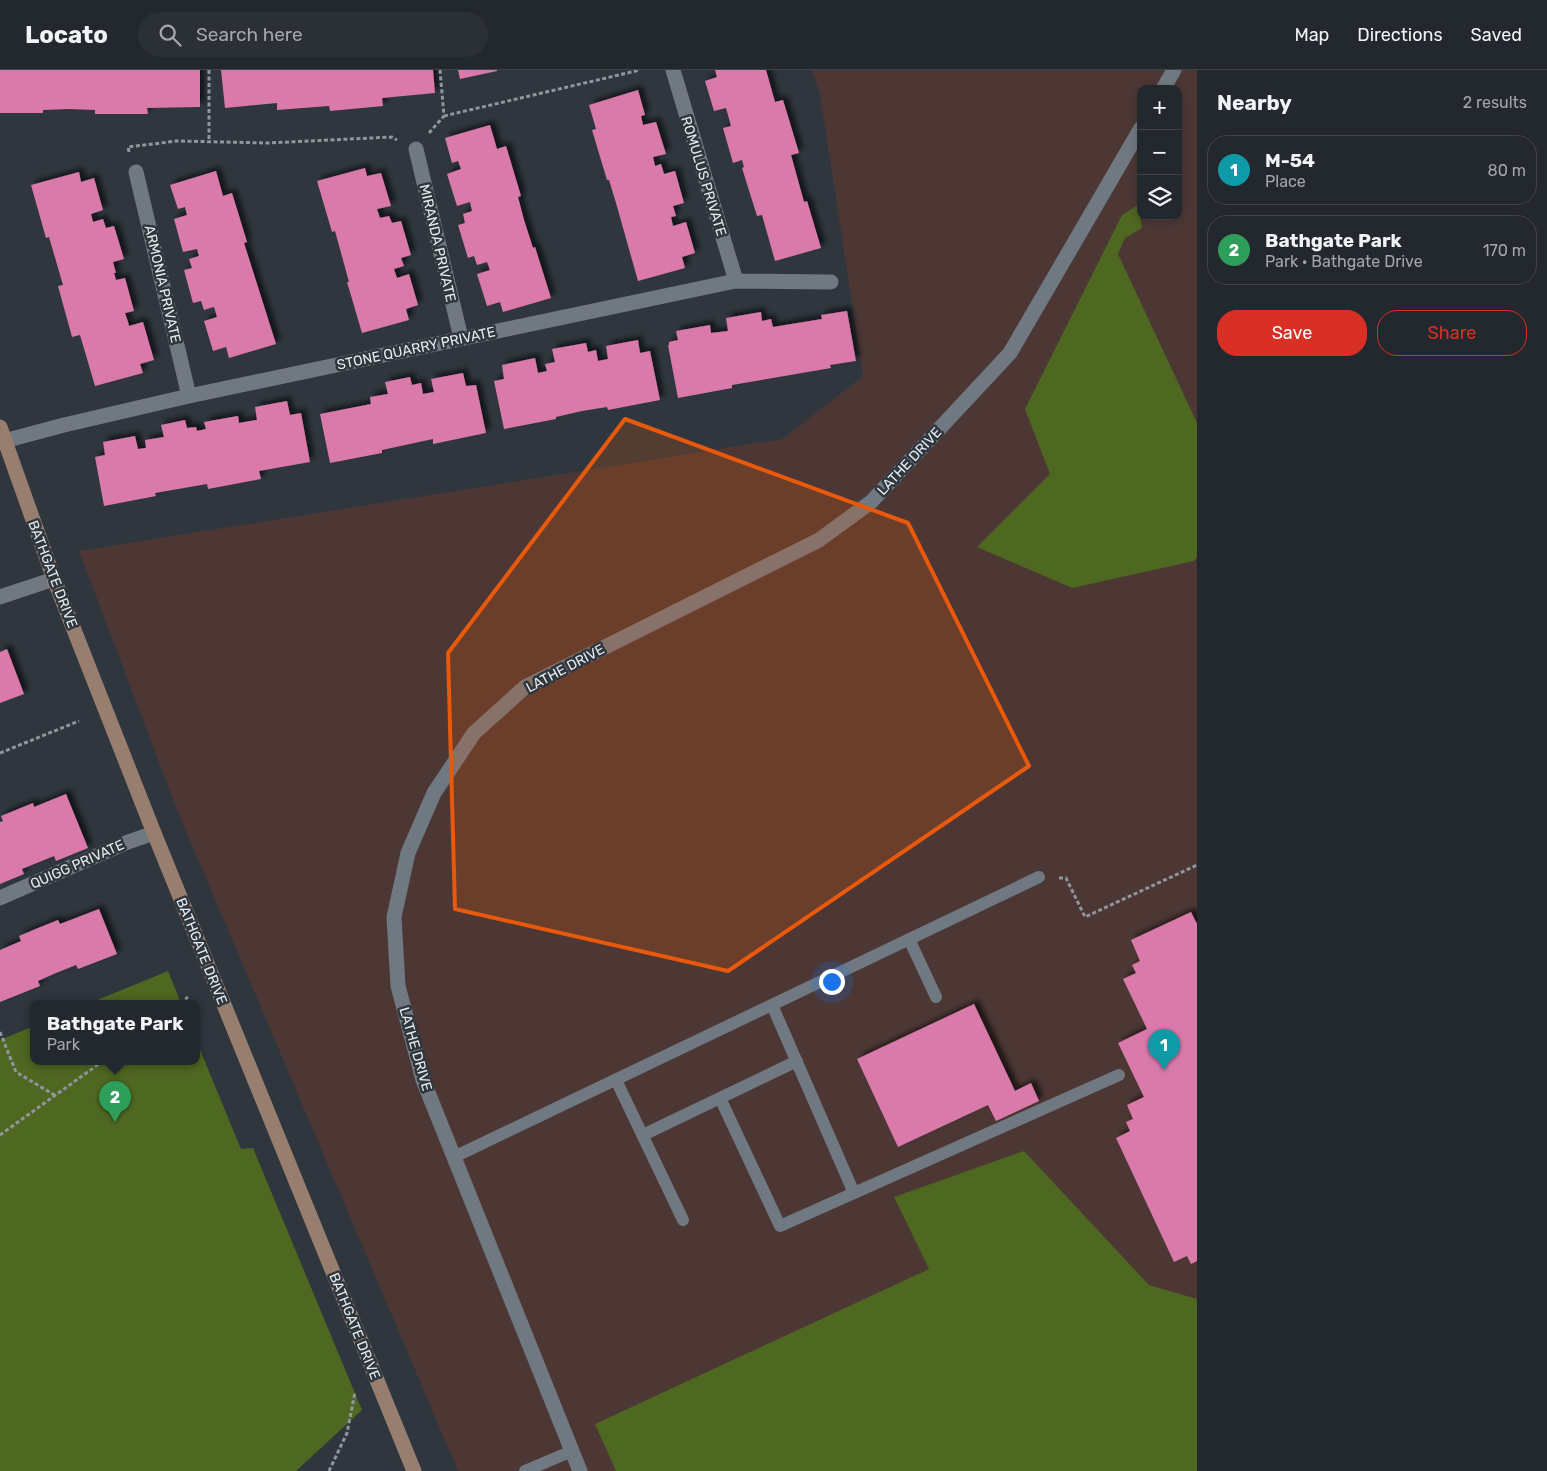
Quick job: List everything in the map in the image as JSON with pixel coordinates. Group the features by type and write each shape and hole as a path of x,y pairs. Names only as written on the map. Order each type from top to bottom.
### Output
{"street":[{"name":"ROMULUS PRIVATE","path":"673,70 736,282"},
{"path":"1165,85 1174,70"},
{"name":"LATHE DRIVE","path":"580,1471 423,1080 398,986 394,917 408,853 434,793 474,734 525,687 819,540 871,502 1010,353 1140,130"},
{"name":"MIRANDA PRIVATE","path":"416,149 460,338"},
{"name":"ARMONIA PRIVATE","path":"136,172 189,396"},
{"name":"STONE QUARRY PRIVATE","path":"2,434 64,425 189,396 460,338 736,282 830,282"},
{"name":"BATHGATE DRIVE","path":"2,434 54,579 154,833 414,1471"},
{"path":"0,597 54,579"},
{"name":"QUIGG PRIVATE","path":"0,898 128,842 154,833"}],"lane":[{"path":"454,1157 1039,877"},
{"path":"909,939 936,996"},
{"path":"772,1005 854,1193"},
{"path":"643,1135 797,1062"},
{"path":"720,1098 780,1226 1119,1075"},
{"path":"616,1080 683,1220"},
{"path":"524,1471 572,1452"}],"path":[{"path":"209,70 209,142"},
{"path":"440,70 444,116"},
{"path":"136,172 128,147 177,141 268,144 392,137 416,149 444,116 640,70"},
{"path":"0,753 79,721"},
{"path":"1039,877 1066,878 1085,917 1197,865"},
{"path":"0,1032 16,1072 56,1096"},
{"path":"0,1135 98,1065"},
{"path":"329,1471 347,1433 355,1392"}],"highlighted area":[{"path":"625,419 908,523 1029,766 728,971 455,909 448,653"}],"shaded area":[{"path":"812,70 1197,70 1197,1471 458,1471 177,810 79,551 782,439 863,376 820,94"}],"green space":[{"path":"1137,206 1137,220 1141,220 1142,228 1125,238 1118,254 1197,423 1197,557 1194,561 1072,588 977,547 1050,474 1025,409 1122,215"},
{"path":"168,971 180,1000 97,1000"},
{"path":"30,1028 30,1065 200,1065 200,1050 241,1149 253,1148 362,1410 296,1471 0,1471 0,1040"},
{"path":"1024,1151 1149,1285 1197,1299 1197,1471 616,1471 595,1424 929,1269 894,1197"}],"building":[{"path":"0,70 200,70 200,107 147,108 148,114 95,114 95,110 69,109 43,110 43,113 0,113"},
{"path":"221,70 433,70 435,93 382,98 383,106 330,111 329,106 277,110 277,103 225,108"},
{"path":"458,70 497,70 497,71 460,79"},
{"path":"715,70 766,70 775,102 783,100 799,153 791,155 804,202 807,201 821,248 775,261 762,215 757,216 742,168 744,167 742,160 733,163 723,128 731,126 726,108 714,111 705,81 717,77"},
{"path":"638,90 645,115 641,116 643,125 656,122 666,154 653,157 655,166 661,164 664,174 675,171 684,203 673,206 676,216 671,217 673,226 686,222 695,253 682,257 685,268 638,281 609,180 607,180 592,130 596,129 589,105"},
{"path":"490,125 497,149 506,146 521,196 518,197 524,220 533,248 535,247 551,298 503,312 500,302 487,306 477,274 490,270 487,262 477,265 474,256 468,258 458,225 465,223 463,214 472,211 470,202 457,206 447,174 461,169 458,161 452,163 445,138"},
{"path":"365,168 367,176 381,173 391,206 377,209 380,218 389,216 392,223 401,221 411,255 401,258 404,266 394,269 397,278 409,274 418,305 406,309 409,320 362,333 335,231 332,232 317,181"},
{"path":"216,171 223,196 232,193 247,242 244,243 276,344 229,358 226,347 213,351 204,321 217,317 214,307 204,310 201,301 193,303 184,270 192,268 189,259 199,256 197,249 183,252 174,219 187,215 185,207 178,209 170,185"},
{"path":"79,172 81,182 94,178 103,210 91,214 93,222 103,219 106,228 114,226 124,259 113,262 116,273 114,273 116,280 125,278 134,311 125,313 129,326 143,322 154,360 140,364 143,373 95,386 80,335 72,337 58,286 63,285 49,237 46,238 31,185"},
{"path":"847,311 856,361 830,365 831,368 732,385 732,388 678,398 668,345 669,342 678,340 676,331 710,325 711,333 728,331 726,318 761,312 762,321 771,319 773,327 822,319 821,315"},
{"path":"638,340 640,353 650,351 660,400 608,410 607,407 582,411 556,417 556,419 504,429 494,381 504,379 502,365 535,358 538,373 547,371 545,364 555,362 552,349 586,343 588,352 596,350 598,361 608,359 606,346"},
{"path":"463,373 466,386 476,385 486,433 433,444 433,439 382,450 382,453 330,463 320,414 371,404 370,397 388,394 385,382 410,377 412,385 421,383 423,394 434,392 431,379"},
{"path":"287,401 290,415 301,413 310,462 259,471 261,479 208,489 207,484 155,493 156,496 104,506 95,457 105,455 103,442 135,436 138,449 146,448 145,440 164,437 161,425 185,420 187,428 196,427 197,431 206,429 204,422 238,416 239,423 257,420 255,407"},
{"path":"7,649 24,694 0,703 0,652"},
{"path":"66,794 88,848 56,861 54,856 22,869 24,874 0,884 0,822 3,821 1,816 33,803 34,807"},
{"path":"99,909 117,954 78,969 76,965 56,973 38,981 40,986 0,1002 0,950 21,941 19,936 38,928 58,920 60,924"},
{"path":"1191,912 1197,924 1197,1261 1191,1264 1187,1256 1174,1262 1116,1138 1130,1131 1126,1122 1133,1119 1127,1105 1144,1097 1118,1043 1147,1029 1123,979 1136,973 1132,965 1140,961 1131,940"},
{"path":"974,1004 1015,1091 1031,1083 1039,1101 996,1121 988,1105 898,1147 857,1059"}],"place":[{"name":"M-54","path":"1164,1070"},
{"name":"Bathgate Park","path":"115,1122"}]}
